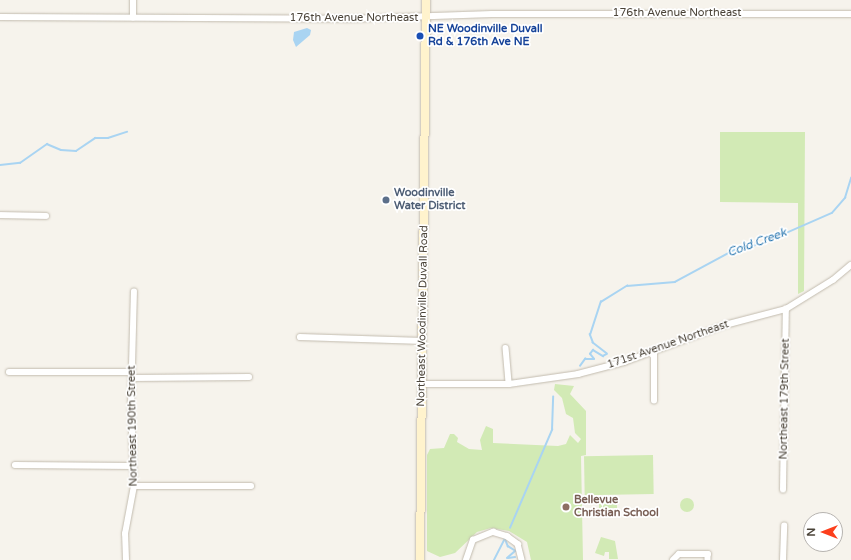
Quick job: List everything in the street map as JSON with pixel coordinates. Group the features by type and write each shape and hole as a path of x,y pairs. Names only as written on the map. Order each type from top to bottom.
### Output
{"main road":[{"name":"Northeast Woodinville Duvall Road","path":"420,560 426,0"}],"street":[{"path":"132,18 133,0"},
{"name":"176th Avenue Northeast","path":"0,17 426,18 492,14 851,14"},
{"path":"0,215 46,216"},
{"name":"171st Avenue Northeast","path":"422,384 509,384 578,374 654,351 725,325 786,308 834,280 851,266"},
{"name":"Northeast 190th Street","path":"126,560 125,534 134,486 132,375 134,292"},
{"name":"Northeast 179th Street","path":"783,490 786,308"},
{"path":"300,337 423,341"},
{"path":"506,348 509,384"},
{"path":"654,351 654,401"},
{"path":"9,372 249,377"},
{"path":"15,466 133,466"},
{"path":"134,486 251,486"},
{"path":"783,560 784,526"},
{"path":"466,560 473,540 493,532 507,536 518,544 522,560"},
{"path":"673,560 679,554 708,554 708,560"}],"green space":[{"path":"720,132 805,132 804,291 798,294 798,203 720,202"},
{"path":"555,384 574,386 570,394 586,411 586,455 581,456 583,560 531,560 527,542 509,531 491,528 477,532 455,553 440,557 427,551 427,455 430,449 444,448 450,434 454,434 458,438 457,442 469,449 482,450 480,440 486,426 493,429 493,443 558,446 566,444 570,435 578,443 581,439 575,433 573,418 566,414 562,398 554,390"},
{"path":"653,455 654,494 585,495 584,456"},
{"path":"599,498 617,498 617,508 599,508"},
{"path":"687,498 692,500 694,505 692,510 687,512 682,510 680,505 682,500"},
{"path":"601,537 615,541 618,559 609,559 609,552 605,552 604,556 595,553"}],"water":[{"path":"307,28 311,30 310,35 296,47 293,40 294,32"}],"waterway":[{"path":"0,165 20,163 47,144 61,150 76,151 95,138 108,138 127,132"},
{"name":"Cold Creek","path":"580,366 585,359 594,359 590,354 593,350 603,356 607,354 593,343 590,335 601,302 627,286 675,282 736,249 761,244 832,213 845,198 851,178"},
{"path":"510,528 552,430 553,397"},
{"path":"505,538 508,546 516,551 508,558 515,557"},
{"path":"494,560 505,538"}],"place":[{"name":"NE Woodinville Duvall Rd & 176th Ave NE","path":"420,36"},
{"name":"Woodinville Water District","path":"386,200"},
{"name":"Bellevue Christian School","path":"566,507"}]}
